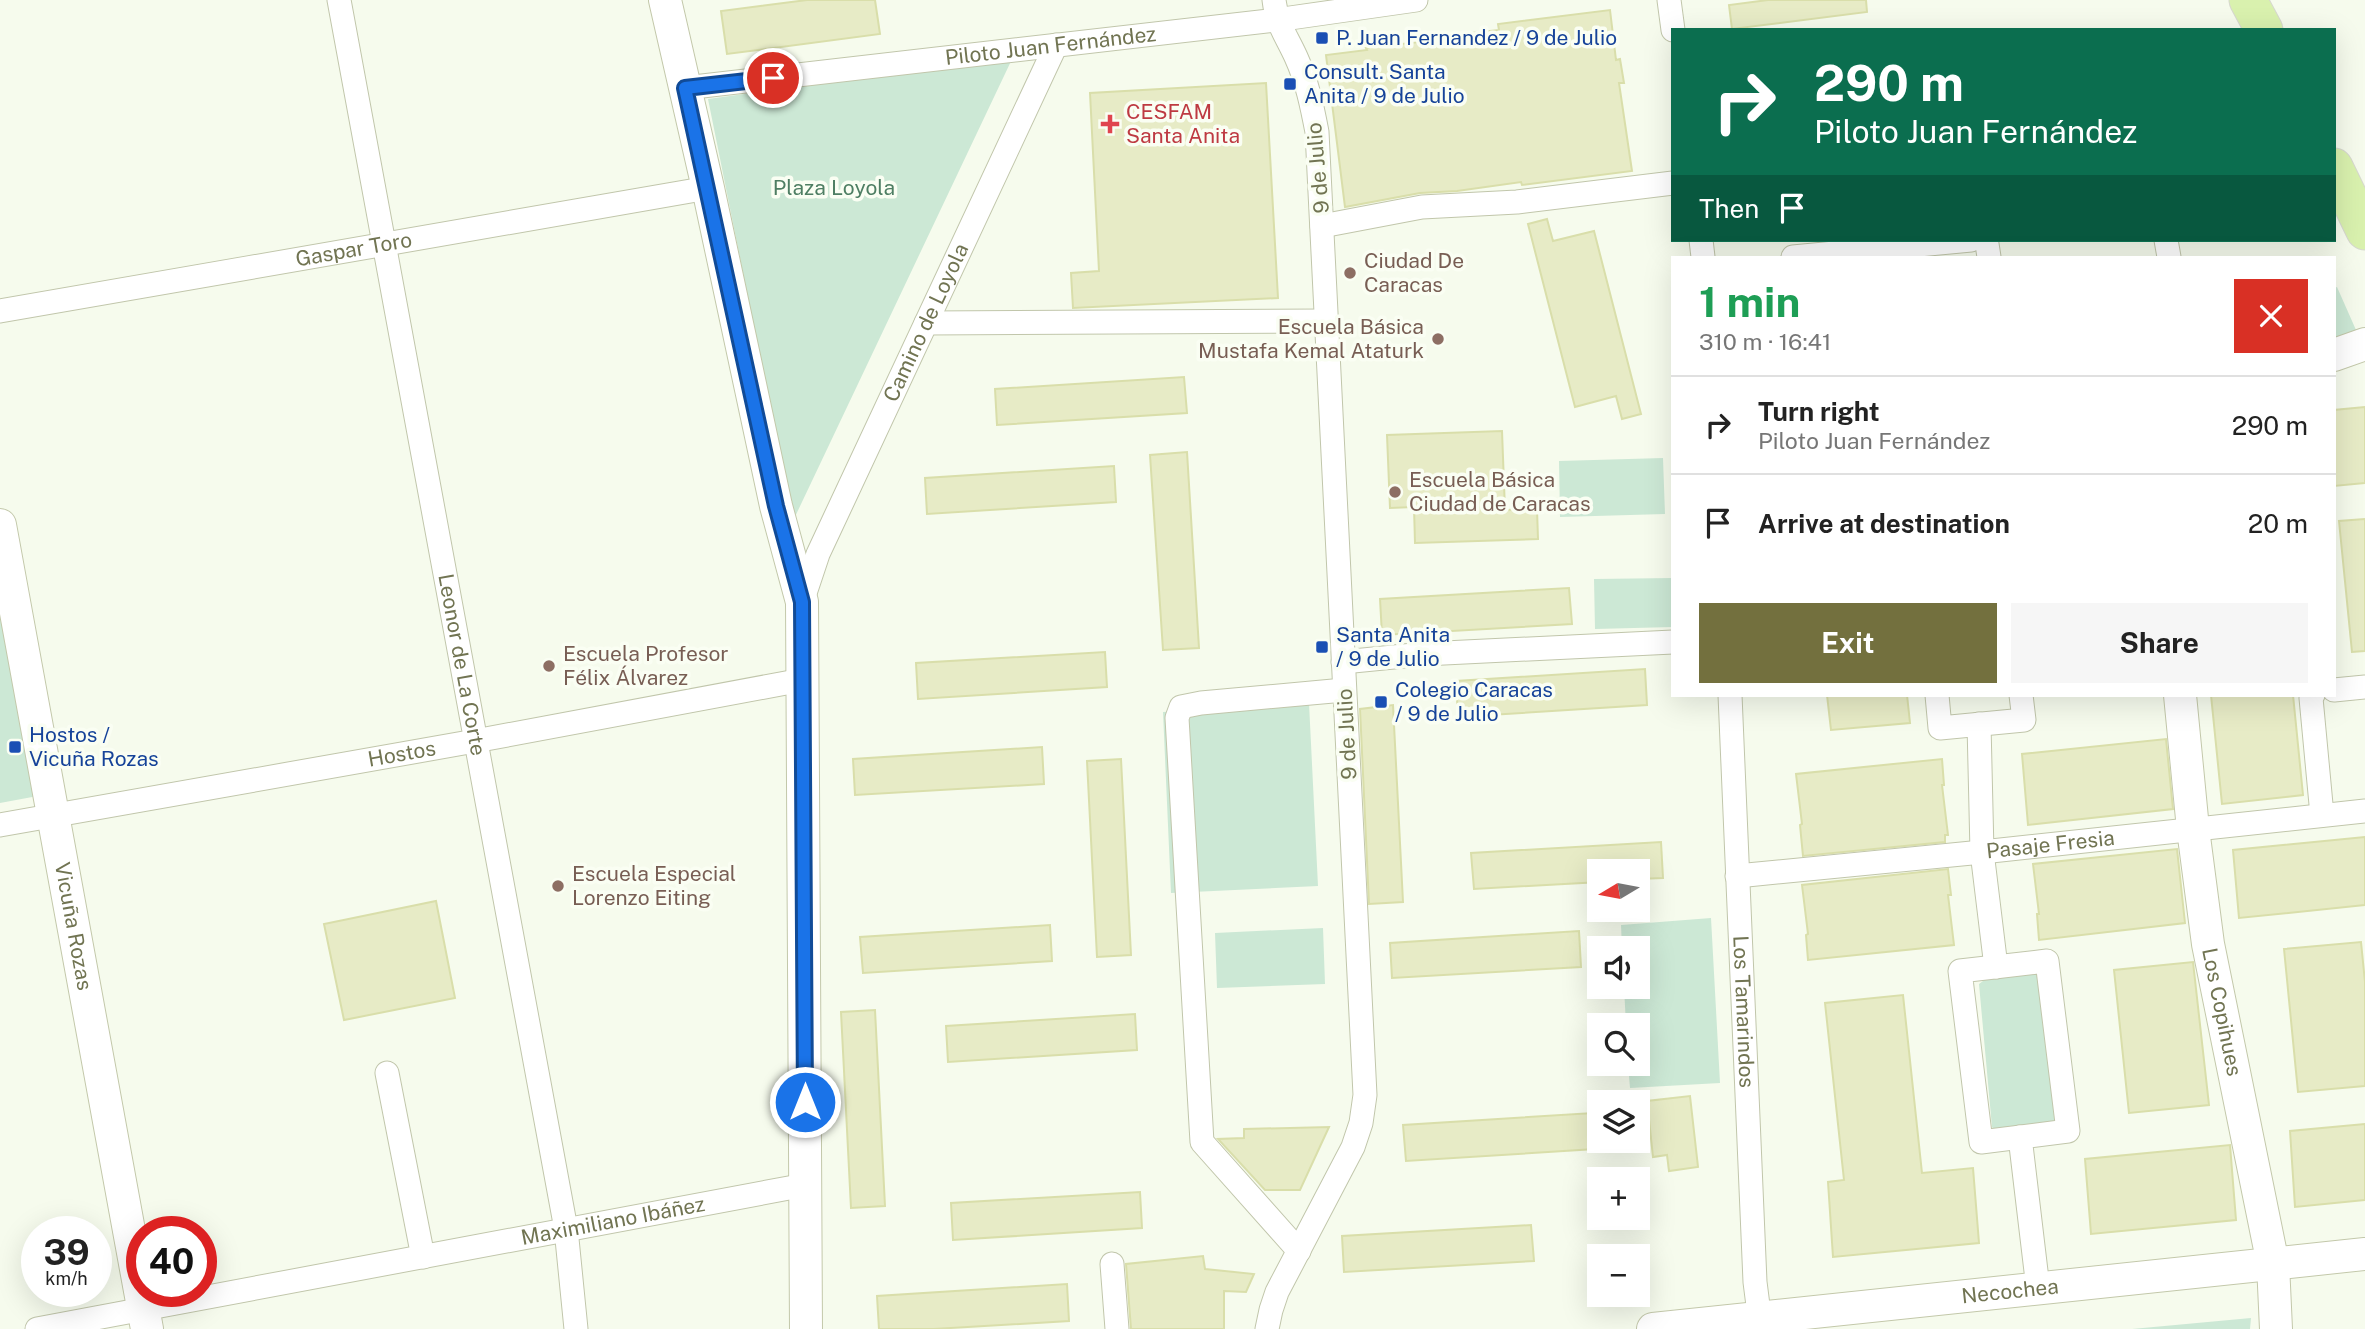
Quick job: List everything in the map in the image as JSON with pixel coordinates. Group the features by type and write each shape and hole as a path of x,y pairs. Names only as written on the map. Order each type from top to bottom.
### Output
{"main road":[{"path":"2248,0 2263,28"},
{"path":"2336,171 2365,230"}],"street":[{"name":"Leonor de La Corte","path":"340,0 566,1229 576,1329"},
{"name":"Camino de Loyola","path":"665,0 776,506 802,602 806,1329"},
{"name":"Piloto Juan Fernández","path":"685,88 1056,45 1275,10 1416,0"},
{"path":"1669,0 1674,28"},
{"name":"9 de Julio","path":"1267,1329 1278,1292 1353,1147 1361,1123 1365,1095 1317,132 1309,93 1297,58 1275,10"},
{"name":"Camino de Loyola","path":"802,602 818,554 1056,45"},
{"path":"1322,226 1422,206 1517,202 1671,183"},
{"name":"Gaspar Toro","path":"0,311 708,188"},
{"path":"1803,256 1950,242"},
{"path":"926,323 1327,321"},
{"path":"2336,354 2365,344"},
{"name":"Vicuña Rozas","path":"0,525 145,1319"},
{"path":"1343,662 1424,654 1671,642"},
{"name":"Hostos","path":"0,825 802,680"},
{"path":"2336,690 2365,687"},
{"path":"1299,1251 1202,1142 1177,718 1181,707 1201,703 1344,690"},
{"name":"Los Tamarindos","path":"1730,697 1755,1282 1760,1323"},
{"path":"1937,697 1940,728 2024,720 2021,697"},
{"name":"Los Copihues","path":"2180,697 2208,944 2273,1264 2276,1329"},
{"path":"2312,697 2322,815"},
{"path":"1979,724 1982,852 1996,967"},
{"name":"Pasaje Fresia","path":"1737,876 2365,811"},
{"path":"2047,961 2068,1131 1981,1142 1960,971 1996,967 2047,961"},
{"path":"387,1073 423,1256"},
{"path":"2020,1137 2038,1288"},
{"name":"Maximiliano Ibáñez","path":"37,1329 145,1319 423,1256 805,1185"},
{"name":"Necochea","path":"1653,1329 1760,1323 2038,1288 2365,1254"},
{"path":"1112,1264 1117,1329"}],"green space":[{"name":"Plaza Loyola","path":"1013,57 793,521 708,99"},
{"path":"2336,287 2356,330 2336,338"},
{"path":"1663,458 1665,514 1560,517 1559,461"},
{"path":"0,568 43,795 0,803"},
{"path":"1671,578 1671,627 1595,629 1594,579"},
{"path":"1309,703 1318,886 1171,893 1163,712"},
{"path":"1711,918 1720,1083 1630,1088 1629,1076 1650,1076 1650,1013 1625,1013 1625,999 1650,999 1650,936 1621,936 1621,925"},
{"path":"1323,928 1325,984 1217,988 1215,933"},
{"path":"2047,971 2070,1121 2000,1136 1992,1127 1979,984 1987,978"},
{"path":"2251,1318 2250,1329 2132,1329"}],"building":[{"path":"807,0 875,0 880,34 727,54 721,11"},
{"path":"1768,0 1866,0 1867,12 1732,28 1729,5"},
{"path":"1610,10 1616,60 1620,59 1624,83 1619,83 1632,171 1522,185 1521,182 1420,193 1345,207 1326,55 1499,30 1498,24"},
{"path":"1266,83 1278,298 1073,308 1071,273 1099,271 1090,93"},
{"path":"1547,219 1553,241 1594,231 1641,414 1622,419 1616,396 1575,407 1528,224"},
{"path":"1184,377 1187,413 997,425 995,389"},
{"path":"2365,407 2365,483 2336,486 2336,410"},
{"path":"1502,431 1505,510 1537,509 1538,539 1415,543 1414,507 1390,508 1387,435"},
{"path":"1187,452 1199,648 1163,650 1150,455"},
{"path":"1114,466 1116,502 927,514 925,478"},
{"path":"2365,519 2365,651 2352,652 2339,521"},
{"path":"1569,588 1572,624 1382,635 1380,599"},
{"path":"1105,652 1107,687 918,699 916,663"},
{"path":"1645,669 1647,705 1458,717 1456,681"},
{"path":"1827,697 1907,697 1910,723 1831,730"},
{"path":"2211,697 2293,697 2303,795 2222,804"},
{"path":"1393,705 1403,902 1369,904 1360,709"},
{"path":"2166,739 2173,809 2028,825 2022,754"},
{"path":"1042,747 1044,784 855,795 853,759"},
{"path":"1121,759 1131,955 1097,957 1087,761"},
{"path":"1942,759 1948,835 1945,835 1945,842 1803,856 1796,774"},
{"path":"2365,837 2365,905 2239,918 2233,850"},
{"path":"1661,842 1663,878 1650,879 1650,859 1587,859 1587,883 1474,889 1471,853"},
{"path":"2177,849 2185,923 2039,940 2033,864"},
{"path":"1948,869 1954,945 1808,960 1802,885"},
{"path":"436,901 455,998 344,1020 324,924"},
{"path":"1050,925 1052,961 863,973 860,937"},
{"path":"1579,931 1581,967 1392,978 1390,943"},
{"path":"2361,942 2365,982 2365,1086 2298,1092 2284,949"},
{"path":"2193,962 2209,1105 2129,1113 2114,970"},
{"path":"1903,995 1922,1173 1973,1168 1979,1243 1833,1257 1828,1182 1844,1180 1825,1003"},
{"path":"875,1010 885,1206 851,1208 841,1012"},
{"path":"1135,1014 1137,1050 948,1062 946,1026"},
{"path":"1690,1096 1698,1167 1669,1171 1667,1155 1653,1157 1650,1101"},
{"path":"1587,1113 1587,1150 1406,1161 1403,1125"},
{"path":"2365,1124 2365,1200 2295,1207 2290,1131"},
{"path":"1329,1127 1300,1190 1265,1190 1218,1139 1244,1138 1244,1129"},
{"path":"2230,1145 2236,1220 2091,1234 2085,1159"},
{"path":"1140,1192 1142,1228 953,1240 951,1203"},
{"path":"1531,1225 1534,1261 1344,1272 1342,1236"},
{"path":"1203,1256 1205,1269 1254,1274 1246,1292 1224,1291 1224,1329 1131,1329 1126,1264"},
{"path":"1067,1284 1069,1321 934,1329 879,1329 877,1296"}],"place":[{"name":"P. Juan Fernandez / 9 de Julio","path":"1322,38"},
{"name":"Consult. Santa Anita / 9 de Julio","path":"1290,84"},
{"name":"CESFAM Santa Anita","path":"1110,124"},
{"name":"Ciudad De Caracas","path":"1350,273"},
{"name":"Escuela Básica Mustafa Kemal Ataturk","path":"1438,339"},
{"name":"Escuela Básica Ciudad de Caracas","path":"1395,492"},
{"name":"Santa Anita / 9 de Julio","path":"1322,647"},
{"name":"Escuela Profesor Félix Álvarez","path":"549,666"},
{"name":"Colegio Caracas / 9 de Julio","path":"1381,702"},
{"name":"Hostos / Vicuña Rozas","path":"15,747"},
{"name":"Escuela Especial Lorenzo Eiting","path":"558,886"}],"route":[{"path":"773,78 685,88 776,506 802,602 805,1102"}]}
